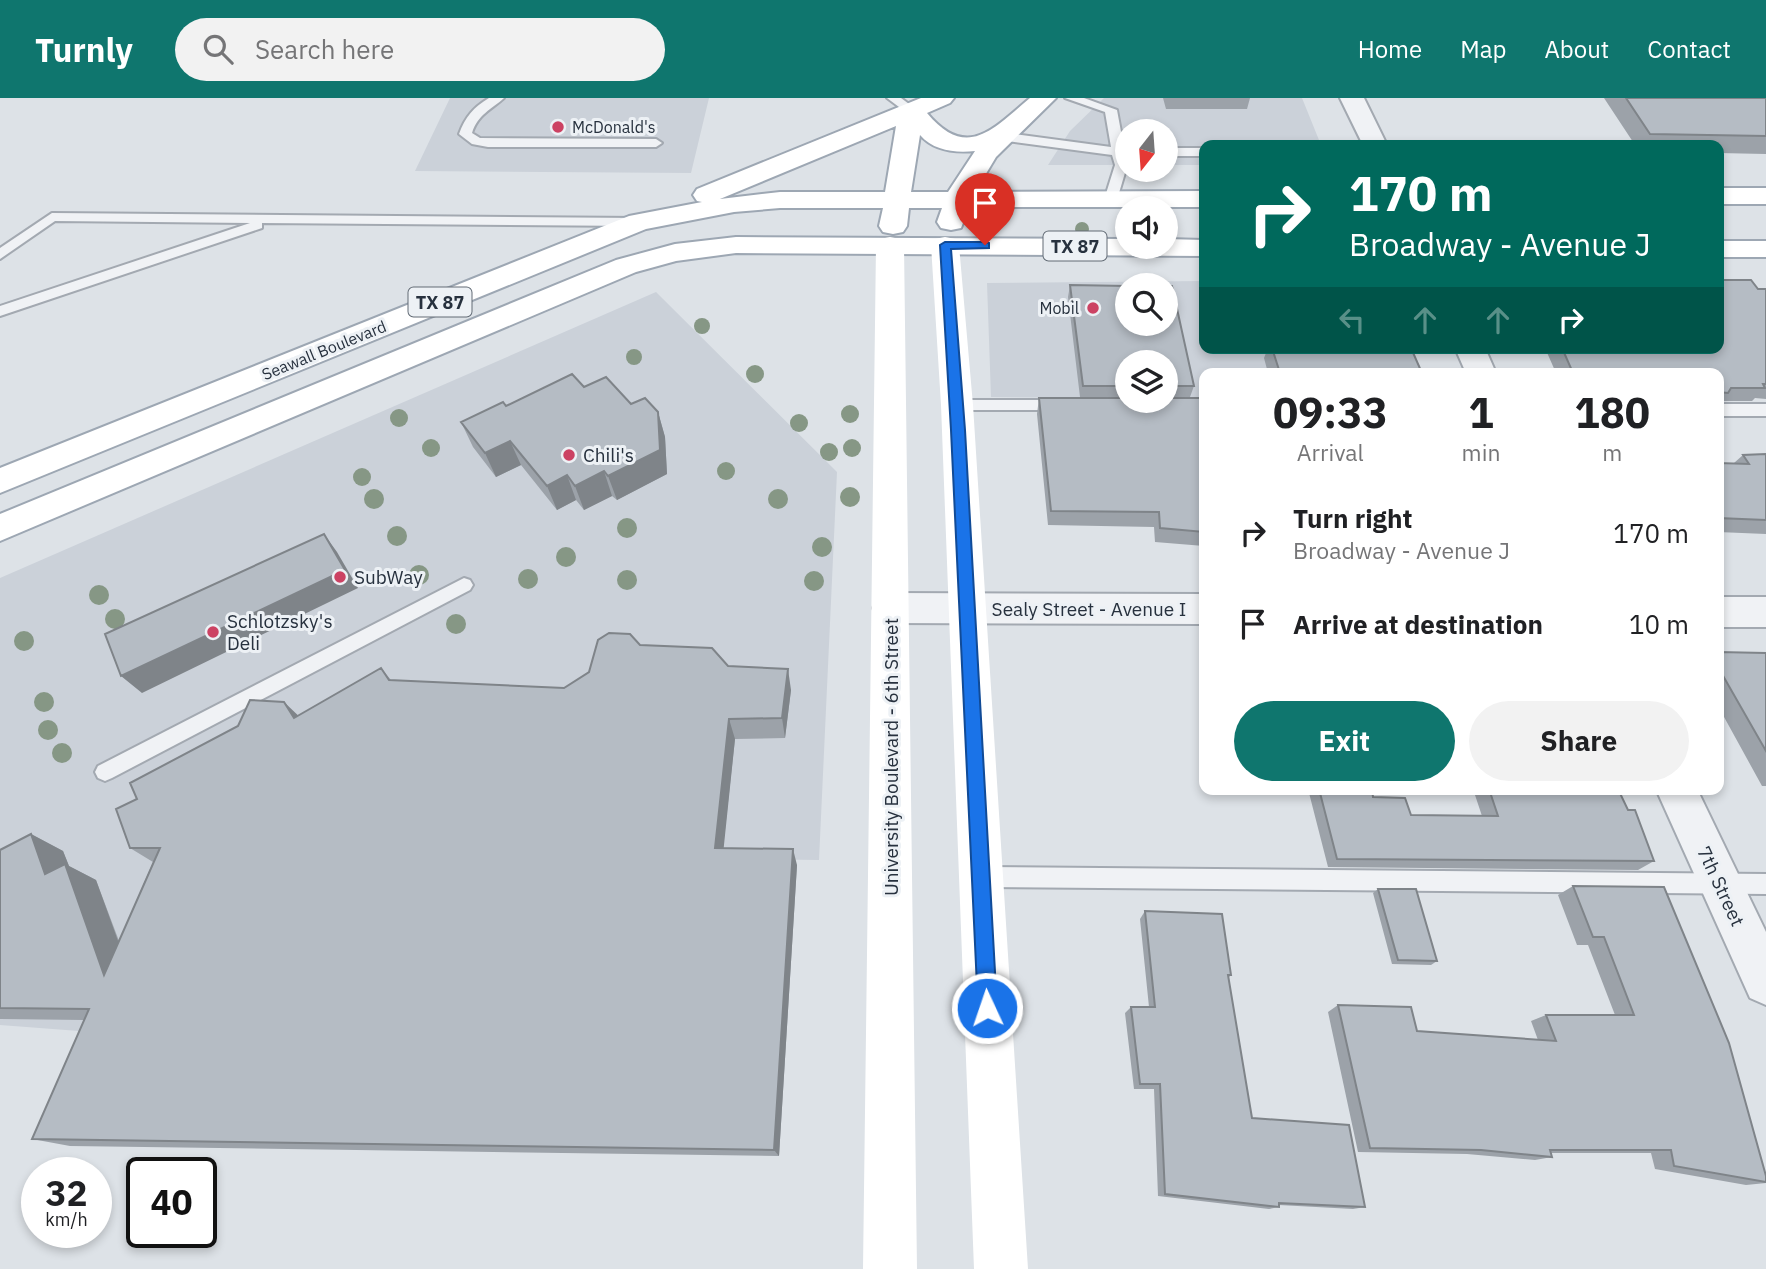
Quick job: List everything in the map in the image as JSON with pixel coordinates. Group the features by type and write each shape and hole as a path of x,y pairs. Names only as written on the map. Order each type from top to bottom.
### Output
{"main road":[{"path":"639,222 902,104 942,98"},
{"path":"1001,1269 957,405 945,245 956,200 975,165 1000,136 1044,98"},
{"path":"902,104 934,136 943,140 971,145 1000,136"},
{"path":"890,245 898,200 902,104"},
{"path":"1724,197 1766,197"},
{"name":"TX 87","path":"898,200 1199,199"},
{"name":"Seawall Boulevard","path":"0,481 639,222 734,204 780,200 898,200"},
{"name":"Seawall Boulevard","path":"0,528 626,266 675,253 736,245 945,245"},
{"name":"University Boulevard - 6th Street","path":"890,245 890,1269"},
{"name":"TX 87","path":"945,245 1199,248"},
{"path":"1724,249 1766,249"}],"street":[{"path":"1353,98 1373,140"},
{"name":"Sealy Street - Avenue I","path":"891,608 1199,609"},
{"path":"1724,612 1766,612"},
{"name":"7th Street","path":"1679,795 1766,982"}],"lane":[{"path":"498,98 480,107 471,118 466,134 469,137 488,143 656,144"},
{"path":"1071,98 1111,110 1115,124"},
{"path":"1000,136 1115,151"},
{"path":"592,143 605,152"},
{"path":"1178,152 1199,152"},
{"path":"1111,200 1116,182"},
{"path":"0,256 52,217 639,222"},
{"path":"0,311 272,220"},
{"path":"957,405 1076,405"},
{"path":"1724,410 1766,410"},
{"path":"104,772 464,585"},
{"path":"981,877 1766,884"}],"shaded area":[{"path":"450,98 709,98 691,173 415,171"},
{"path":"1104,98 1302,98 1319,140 1199,140 1199,165 1178,165 1178,119 1115,119 1115,165 1048,165 1070,131"},
{"path":"1178,281 1199,281 1199,354 1414,354 1420,368 1199,368 1199,399 1178,398 1178,350 1115,350 1115,398 991,397 987,283 1115,282 1115,336 1178,336"},
{"path":"656,292 837,472 819,860 192,851 149,875 79,1031 0,1025 0,578"}],"building":[{"path":"1626,98 1766,98 1766,136 1650,134"},
{"path":"1724,280 1751,280 1758,289 1766,289 1765,388 1731,388 1728,393 1724,393 1724,368 1571,368 1565,354 1724,354"},
{"path":"1070,285 1115,286 1115,336 1178,336 1178,313 1194,386 1178,386 1178,350 1115,350 1115,386 1083,386"},
{"path":"1274,354 1414,354 1420,368 1278,368"},
{"path":"572,374 584,387 606,377 631,404 645,398 658,412 660,450 608,476 604,471 575,486 567,475 547,486 510,441 485,453 461,422 503,402 506,406"},
{"path":"1039,398 1115,398 1115,413 1178,413 1178,398 1199,398 1199,532 1160,528 1159,512 1051,511"},
{"path":"1766,454 1766,520 1724,518 1724,463 1749,464 1743,455"},
{"path":"324,534 345,570 121,676 105,634"},
{"path":"609,633 630,634 640,645 712,648 728,666 788,669 782,718 729,719 715,848 793,849 774,1150 32,1139 89,1009 0,1008 0,850 31,834 45,874 65,864 104,975 160,848 130,848 116,809 137,799 130,783 238,726 250,700 284,702 294,718 381,668 389,680 564,688 589,672 598,640"},
{"path":"1724,652 1766,653 1766,751 1724,678"},
{"path":"1321,795 1405,798 1411,815 1498,816 1491,795 1621,795 1628,810 1635,810 1654,861 1337,859"},
{"path":"1573,886 1664,887 1729,1043 1766,1182 1674,1166 1671,1150 1550,1150 1552,1157 1481,1150 1370,1148 1338,1005 1411,1007 1417,1031 1556,1041 1546,1015 1634,1015 1604,937 1593,937"},
{"path":"1378,889 1416,889 1437,961 1398,960"},
{"path":"1145,911 1222,914 1231,975 1228,975 1252,1118 1349,1125 1365,1207 1279,1203 1279,1207 1165,1194 1160,1084 1140,1084 1131,1007 1155,1007"}],"place":[{"name":"McDonald's","path":"558,127"},
{"name":"Mobil","path":"1093,308"},
{"name":"Chili's","path":"569,455"},
{"name":"SubWay","path":"340,577"},
{"name":"Schlotzsky's Deli","path":"213,632"}],"route":[{"path":"985,245 945,245 957,405 987,1008"}]}
